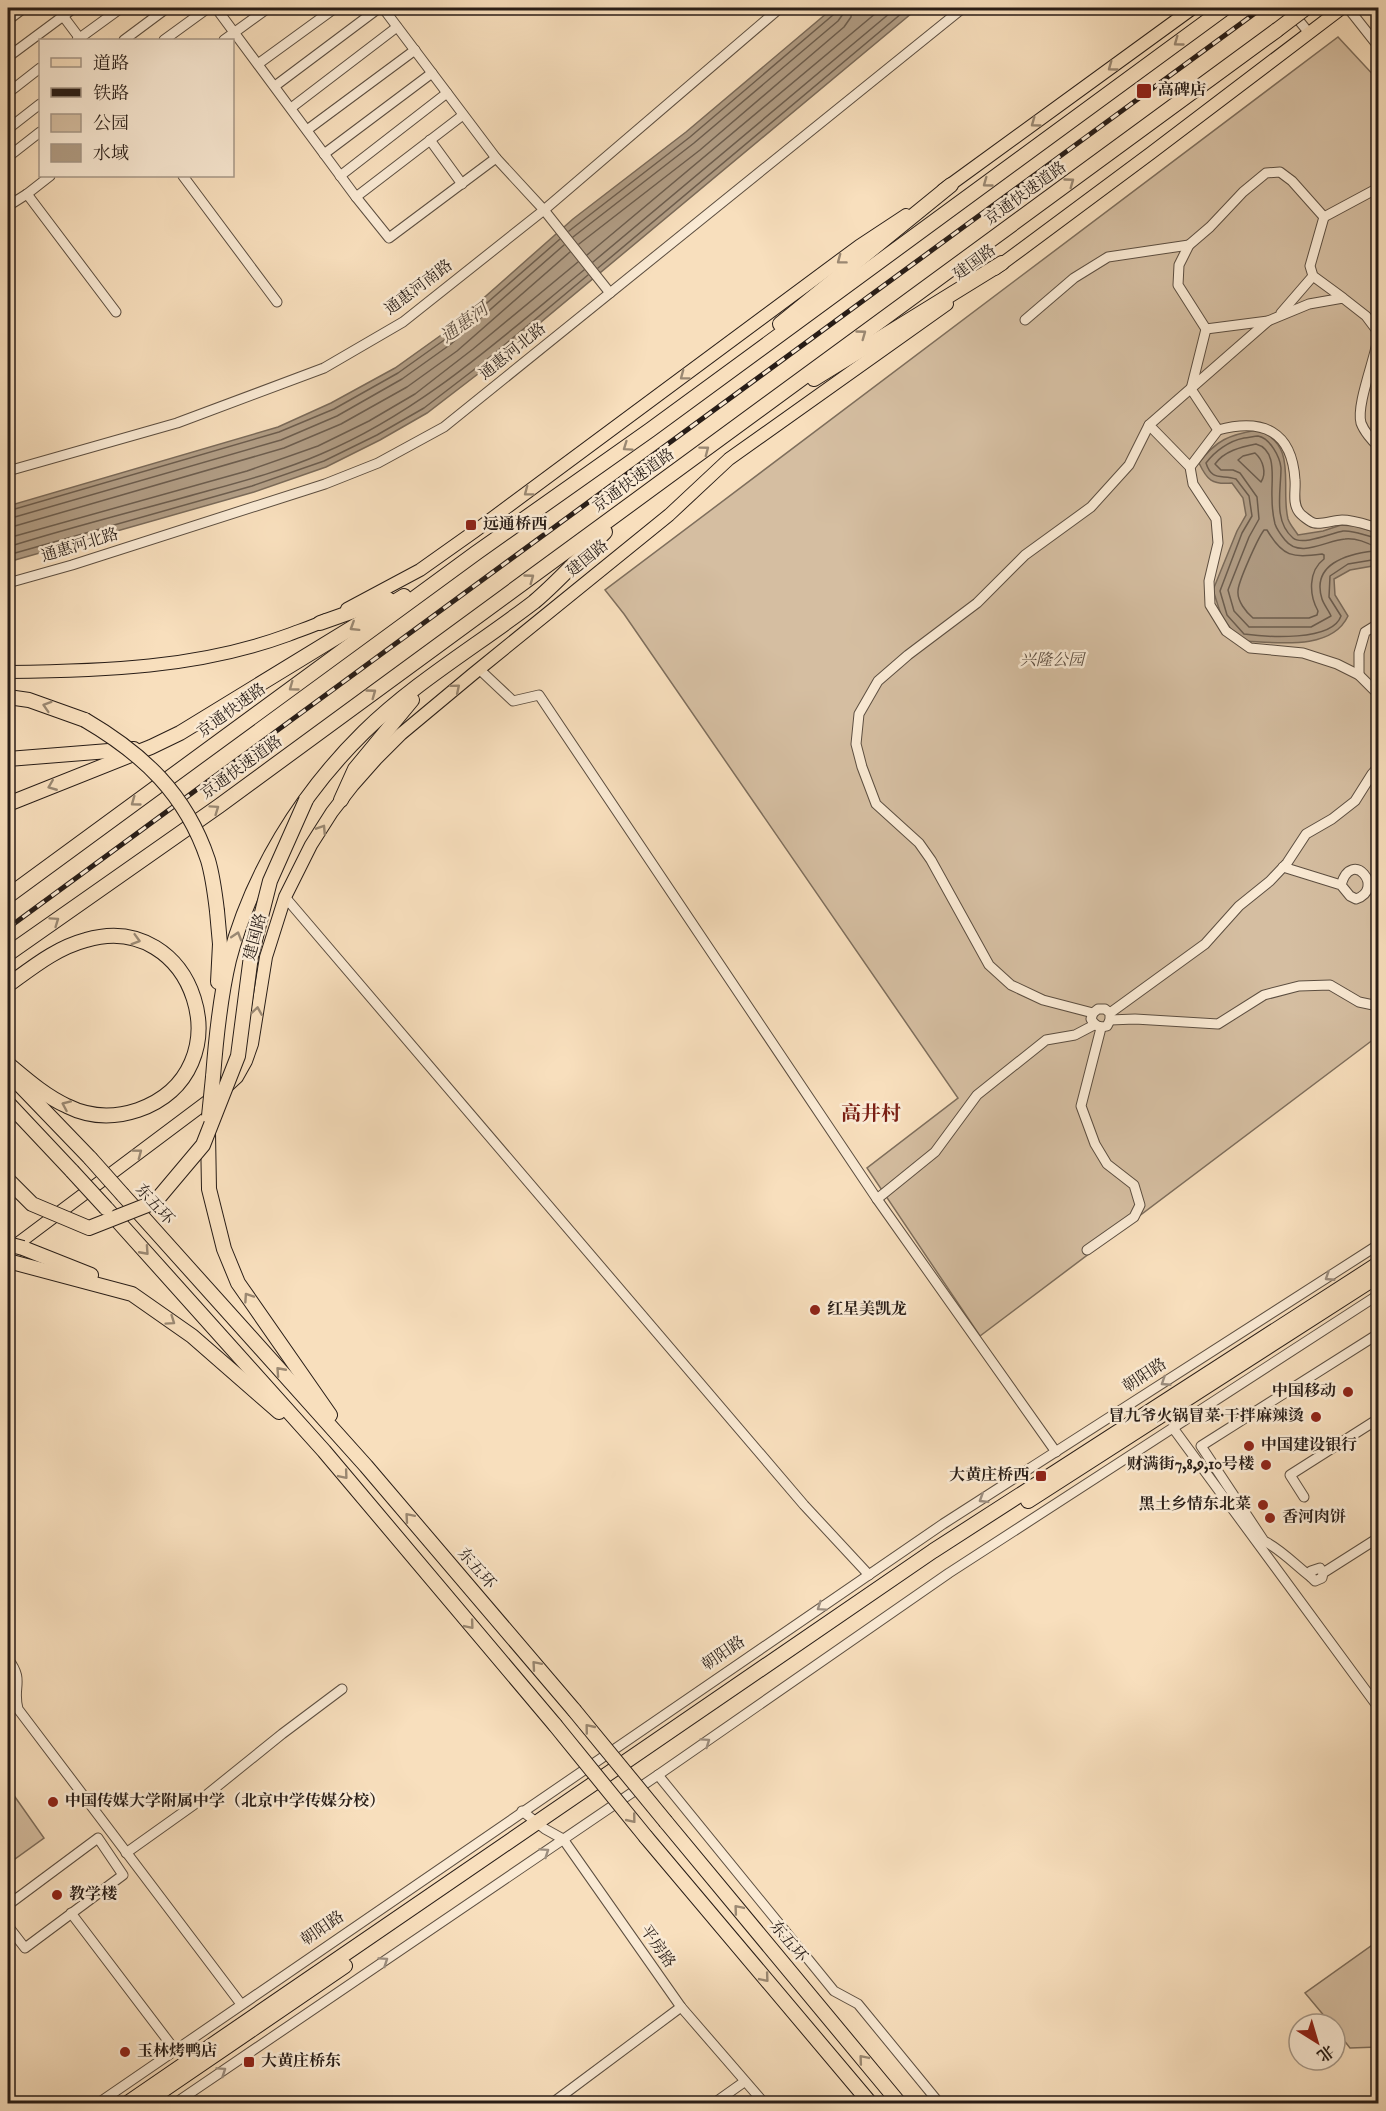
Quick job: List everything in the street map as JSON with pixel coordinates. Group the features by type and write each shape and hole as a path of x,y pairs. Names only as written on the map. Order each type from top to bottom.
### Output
{"highway":[{"name":"京通快速道路","path":"476,554 650,430 1225,8"},
{"name":"京通快速道路","path":"8,954 219,806 1306,8"},
{"path":"650,430 951,185"},
{"path":"730,431 1002,263"},
{"path":"217,1026 229,961 252,894 287,826 336,762 366,731 435,675 536,600 641,497"},
{"path":"8,804 151,747 208,717 413,590 476,554"},
{"name":"京通快速路","path":"8,896 476,554"},
{"path":"320,623 413,590"},
{"path":"341,800 355,769 388,727 435,675"},
{"path":"8,697 30,700 85,720 115,738 139,756 159,777 183,807 196,832 208,861 220,944 217,1026 208,1133 209,1189 224,1249 238,1283 366,1466"},
{"path":"8,759 151,747"},
{"path":"8,1180 32,1204 89,1228 155,1202 203,1145 238,1056 251,956 270,881 306,800"},
{"path":"8,985 59,949 88,939 115,935 140,939 160,951 182,973 195,999 199,1017 194,1058 184,1078 169,1093 150,1105 130,1113 111,1116 90,1114 69,1107 31,1089 8,1064"},
{"name":"东五环","path":"8,1072 31,1089 366,1466 574,1710 900,2103"},
{"path":"9,1104 106,1208 324,1451 871,2103"},
{"path":"8,1244 85,1272 132,1294 192,1336 324,1451"},
{"path":"14,1262 132,1294"},
{"name":"朝阳路","path":"143,2103 933,1551 1378,1264"},
{"name":"朝阳路","path":"126,2103 939,1559 1378,1276"}],"main road":[{"path":"8,672 142,667 208,658 265,643 320,623 429,563 519,499 859,246 951,185 1193,8"},
{"name":"建国路","path":"8,1251 237,1077 252,1044 266,957 285,897 311,845 341,800 376,759 401,735 669,515 729,459 1002,263 1342,8"}],"street":[{"path":"8,20 24,8"},
{"path":"8,57 60,12 74,8"},
{"path":"80,39 121,8"},
{"path":"125,39 167,8"},
{"path":"165,39 208,8"},
{"path":"216,8 340,176 389,238 496,158"},
{"path":"225,39 268,8"},
{"path":"258,64 334,8"},
{"path":"275,86 381,8 496,158 544,210 607,290"},
{"name":"通惠河南路","path":"8,471 177,423 324,368 403,322 544,210 780,8"},
{"name":"通惠河北路","path":"8,583 72,565 325,484 378,463 444,427 607,290 963,8"},
{"path":"1289,8 1309,33"},
{"path":"1348,8 1378,46"},
{"path":"60,12 78,39"},
{"path":"291,108 397,27"},
{"path":"307,130 415,50"},
{"path":"8,93 39,69"},
{"path":"324,154 432,73"},
{"path":"340,176 447,93"},
{"path":"8,129 39,105"},
{"path":"356,197 463,115"},
{"path":"8,157 39,133"},
{"path":"430,140 462,184"},
{"path":"1218,430 1191,389 1206,329 1178,285 1179,266 1190,245 1243,192 1266,173 1280,172 1293,181 1323,217"},
{"path":"8,206 49,177"},
{"path":"184,177 277,302"},
{"path":"1378,188 1323,217 1310,266 1313,276 1366,316 1378,332"},
{"path":"27,194 116,312"},
{"path":"1025,320 1074,278 1108,257 1190,245"},
{"path":"1278,316 1313,276"},
{"path":"1093,1013 1043,1000 1011,985 989,965 925,851 876,804 856,744 860,714 878,681 908,655 977,603 1025,555 1091,507 1129,465 1149,425 1268,321 1309,303 1343,298"},
{"path":"1206,329 1268,321"},
{"path":"1378,338 1361,406 1361,423 1378,446"},
{"path":"1149,425 1190,467 1193,484 1216,519 1218,543 1209,582 1210,605 1227,631 1250,648 1303,653 1337,664 1359,675 1378,693"},
{"path":"1190,467 1218,430 1231,426 1255,425 1280,436 1291,454 1295,480 1295,503 1299,513 1314,523 1344,520 1378,528"},
{"path":"1359,675 1359,653 1365,632 1378,624"},
{"path":"479,669 513,702 539,695 877,1199 1056,1452"},
{"path":"877,1199 935,1152 977,1095 1046,1040 1075,1035 1097,1026 1107,1026 1110,1016 1205,944 1239,906 1270,881 1283,867 1305,834 1332,819 1355,801 1378,767"},
{"path":"1283,867 1341,885"},
{"path":"285,897 804,1505 869,1575"},
{"path":"1097,1026 1091,1019 1093,1013 1098,1009 1105,1010 1110,1016 1218,1024 1264,995 1299,986 1330,985 1359,1002 1378,1006"},
{"path":"1088,1250 1134,1217 1140,1205 1134,1185 1107,1164 1095,1144 1081,1106 1097,1026"},
{"name":"朝阳路","path":"97,2103 943,1524 1378,1245"},
{"path":"174,2103 658,1775 949,1573 1378,1294"},
{"path":"1378,1334 1201,1446 1264,1541 1278,1548 1291,1562 1316,1581 1322,1578 1323,1573 1378,1538"},
{"path":"1304,1497 1290,1475 1378,1419"},
{"path":"1173,1428 1378,1707"},
{"path":"8,1659 19,1679 15,1699 18,1709 241,2004"},
{"path":"126,1853 199,1801 342,1689"},
{"path":"658,1775 834,1991 858,2004 940,2103"},
{"name":"平房路","path":"522,1811 563,1839 681,2007 744,2082 765,2103"},
{"path":"8,1905 98,1838 123,1875 25,1948 8,1926"},
{"path":"71,1913 175,2050"},
{"path":"551,2103 681,2007"},
{"path":"713,2103 744,2082"}],"green space":[{"name":"兴隆公园","path":"1338,37 1378,80 1378,1036 980,1336 867,1168 958,1098 624,614 605,590"},
{"path":"8,1787 44,1838 8,1864"},
{"path":"1378,1941 1378,2047 1350,2048 1347,2044 1347,2012 1321,2012 1305,1993"}],"water":[{"name":"通惠河","path":"833,8 918,8 487,367 427,413 326,467 254,492 8,562 8,506 278,427 331,403 395,368 444,333 573,219 686,132"},
{"path":"1257,430 1270,437 1278,445 1283,456 1288,519 1298,535 1341,525 1356,526 1378,533 1378,565 1350,570 1334,579 1335,595 1348,616 1340,627 1329,635 1315,640 1285,643 1241,641 1222,618 1213,590 1246,515 1243,498 1232,483 1211,480 1199,463 1211,449 1224,440"}],"railway":[{"path":"8,928 1262,8"}],"place":[{"name":"高碑店","path":"1144,91"},
{"name":"远通桥西","path":"471,525"},
{"name":"红星美凯龙","path":"815,1310"},
{"name":"中国移动","path":"1348,1392"},
{"name":"冒九爷火锅冒菜·干拌麻辣烫","path":"1316,1417"},
{"name":"中国建设银行","path":"1249,1446"},
{"name":"财满街7,8,9,10号楼","path":"1266,1465"},
{"name":"大黄庄桥西","path":"1041,1476"},
{"name":"黑土乡情东北菜","path":"1263,1505"},
{"name":"香河肉饼","path":"1270,1518"},
{"name":"中国传媒大学附属中学（北京中学传媒分校）","path":"53,1802"},
{"name":"教学楼","path":"57,1895"},
{"name":"玉林烤鸭店","path":"125,2052"},
{"name":"大黄庄桥东","path":"249,2062"}],"district":[{"name":"高井村","path":"871,1114"}]}
